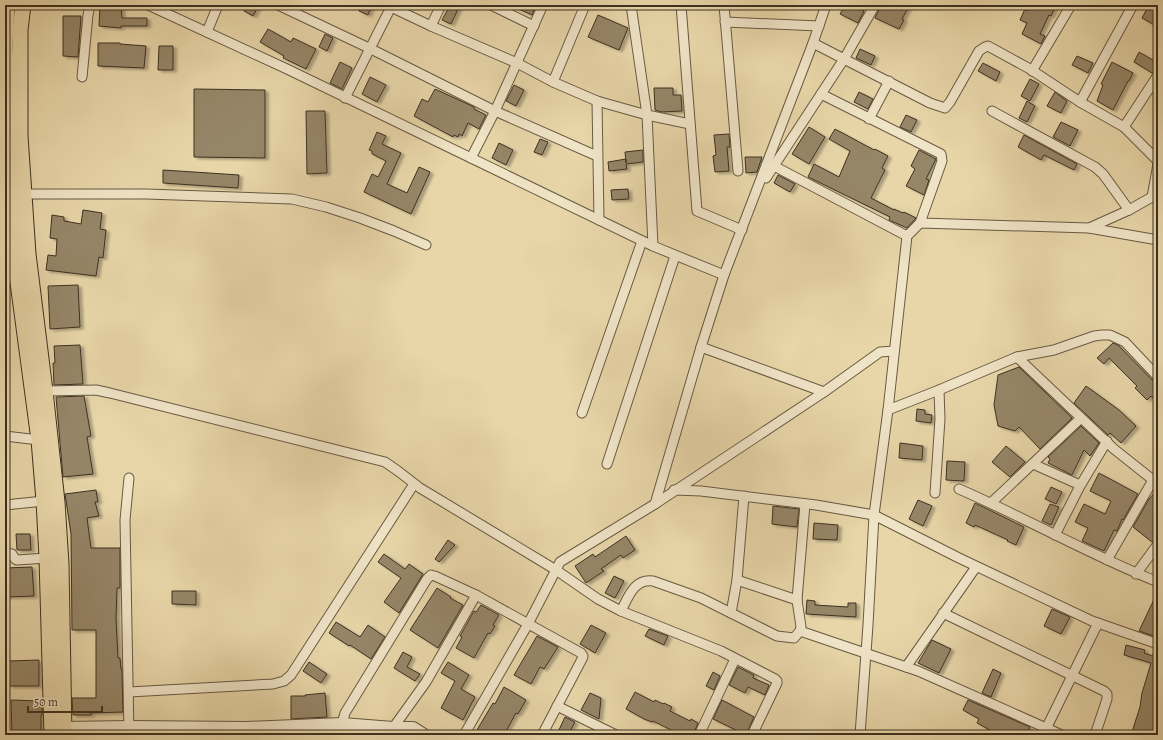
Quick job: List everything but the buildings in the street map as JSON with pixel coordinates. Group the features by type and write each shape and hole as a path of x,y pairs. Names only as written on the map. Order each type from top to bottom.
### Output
{"highway":[{"path":"7,5 5,23 5,60 9,154 17,275 42,422 46,456 57,502 61,564 60,733"},
{"path":"23,5 20,30 20,136 28,254 45,390 39,440 46,456 44,501 60,733"}],"street":[{"path":"82,77 90,5"},
{"path":"207,32 218,5"},
{"path":"278,5 371,48 495,111 597,156"},
{"path":"431,26 441,5"},
{"path":"490,5 534,26"},
{"path":"471,158 495,111 543,5"},
{"path":"553,82 585,5"},
{"path":"632,5 646,115 653,246"},
{"path":"681,5 697,211 742,230"},
{"path":"724,5 738,171"},
{"path":"655,504 701,347 724,275 813,43 826,5"},
{"path":"756,193 844,59 875,5"},
{"path":"1032,70 1071,5"},
{"path":"1080,102 1133,5"},
{"path":"154,6 642,241 675,256 724,275"},
{"path":"345,98 392,6 431,26 517,63 553,82 596,101 646,115 690,124"},
{"path":"725,22 819,26"},
{"path":"813,43 941,108 945,108 950,102 979,51 985,47 991,47 1032,70 1080,102 1124,127 1158,161"},
{"path":"1124,127 1158,75"},
{"path":"869,119 889,81"},
{"path":"820,94 941,154 942,161 920,224 907,236 888,410 874,515 860,735"},
{"path":"596,101 599,220"},
{"path":"992,111 1095,167 1103,174 1129,210"},
{"path":"1089,228 1129,210 1155,196 1158,164"},
{"path":"774,166 907,236"},
{"path":"24,194 146,194 292,199 360,218 426,245"},
{"path":"920,224 1089,228 1158,240"},
{"path":"582,413 642,241"},
{"path":"607,464 675,256"},
{"path":"888,410 1017,357 1054,350 1094,336 1110,335 1125,342 1158,377"},
{"path":"701,347 824,392"},
{"path":"464,735 528,624 560,562 655,504 824,392 880,352 894,351"},
{"path":"1017,357 1107,441 1156,482 1107,560"},
{"path":"45,390 96,390 370,457 385,462 414,484 556,570 598,599 621,611 721,652 773,677 777,681 752,735"},
{"path":"935,493 940,419 939,390"},
{"path":"991,503 1082,418"},
{"path":"5,436 39,440"},
{"path":"1055,535 1080,485 1107,441"},
{"path":"1034,464 1080,485"},
{"path":"129,478 125,520 129,731"},
{"path":"129,692 273,684 288,678 292,675 414,484"},
{"path":"959,489 991,503 1136,574 1158,582"},
{"path":"674,490 701,491 744,496 874,515 976,567 1098,623 1158,644"},
{"path":"731,613 737,580 744,496"},
{"path":"5,505 44,501"},
{"path":"621,611 634,587 640,582 648,580 701,598 777,636 794,638 800,631 797,600 805,504"},
{"path":"1136,574 1158,544"},
{"path":"5,553 12,554 17,560 47,558"},
{"path":"906,667 976,567"},
{"path":"342,724 345,713 429,576 435,576 476,595 578,651 583,656 542,735"},
{"path":"737,580 797,600"},
{"path":"393,728 426,682 476,595"},
{"path":"943,613 1104,691 1107,694 1107,699 1095,735"},
{"path":"1045,731 1098,623"},
{"path":"800,631 918,671 1045,731 1062,735"},
{"path":"699,735 735,659"},
{"path":"557,706 616,735"},
{"path":"60,733 129,731 246,731 342,724 413,728 424,735"}]}
